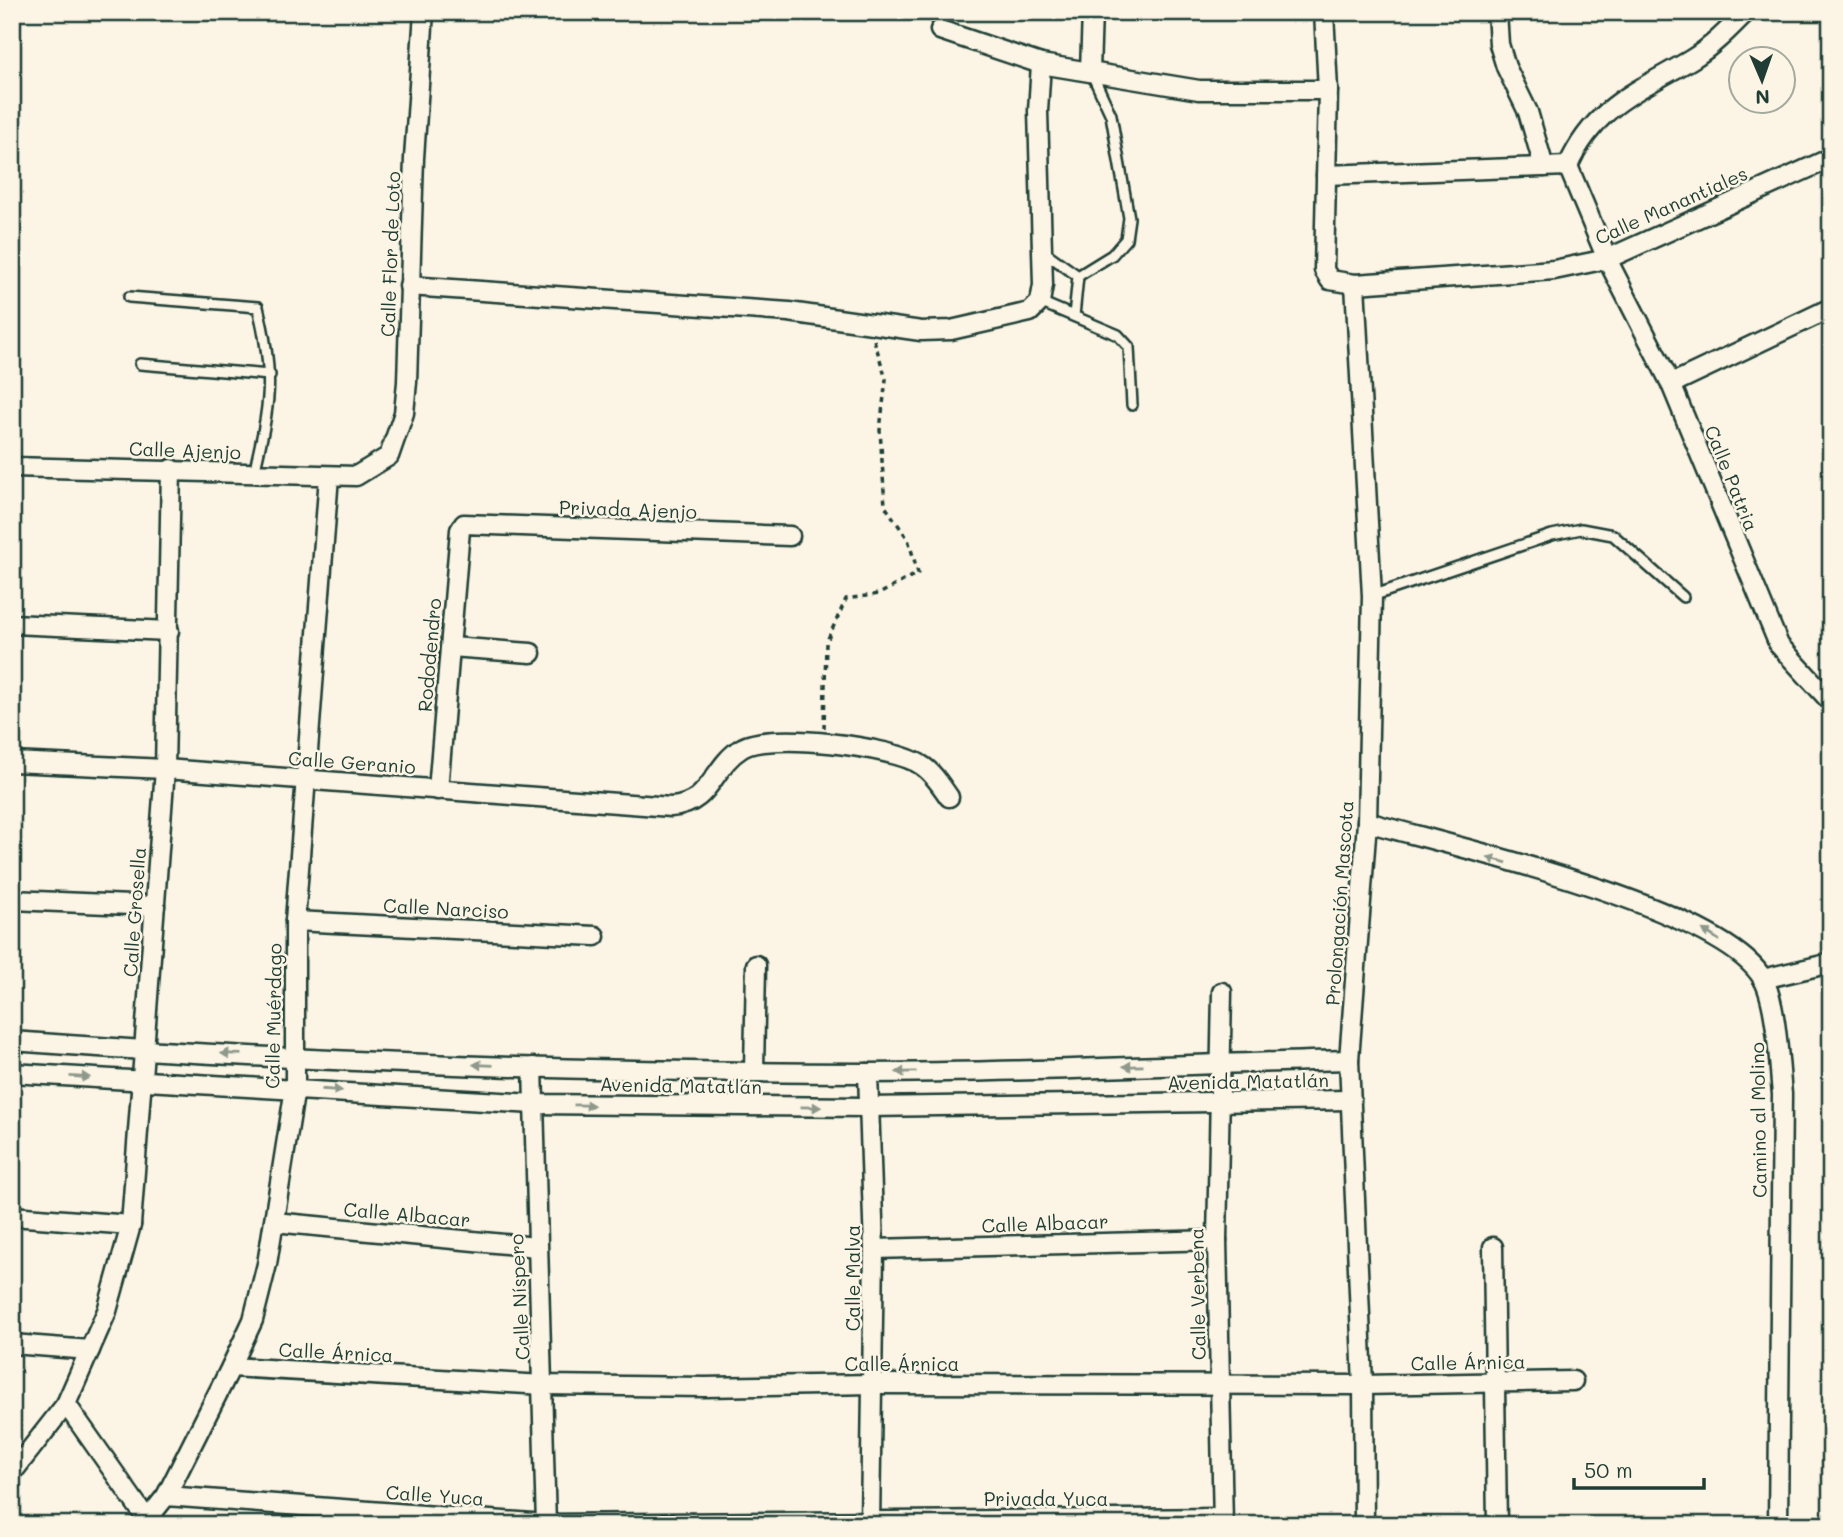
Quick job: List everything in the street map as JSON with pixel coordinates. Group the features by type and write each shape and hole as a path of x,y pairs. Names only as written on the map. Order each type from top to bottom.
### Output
{"street":[{"name":"Calle Flor de Loto","path":"356,476 389,456 404,413 414,159 424,12"},
{"path":"1090,71 1092,12"},
{"path":"1324,12 1328,90 1324,270 1330,280 1354,284"},
{"path":"1497,12 1499,44 1506,66 1528,112 1544,167"},
{"path":"1326,175 1568,166 1588,129 1608,109 1633,91 1694,58 1723,36 1746,12"},
{"path":"940,30 1041,64 1199,90 1328,90"},
{"path":"409,286 789,312 869,325 951,330 1030,312 1040,302 1042,250 1038,111 1041,64"},
{"name":"Calle Manantiales","path":"1354,284 1554,270 1607,259 1831,158"},
{"name":"Calle Patria","path":"1568,166 1607,259 1671,384 1779,646 1831,702"},
{"name":"Prolongación Mascota","path":"1354,284 1373,596 1367,822 1349,1060 1363,1385 1364,1525"},
{"path":"1671,384 1831,308"},
{"name":"Calle Ajenjo","path":"12,467 171,469 356,476"},
{"name":"Calle Grosella","path":"12,1473 66,1404 107,1311 131,1225 164,769 171,469"},
{"name":"Calle Muérdago","path":"147,1523 166,1496 253,1320 274,1222 295,1088 295,921 329,476"},
{"name":"Privada Ajenjo","path":"464,524 790,536"},
{"name":"Rododendro","path":"438,790 460,530 464,524"},
{"path":"12,624 169,631"},
{"path":"451,647 531,653"},
{"name":"Calle Geranio","path":"12,762 164,769 688,806 702,796 714,776 743,748 762,741 824,741"},
{"path":"824,741 905,758 921,765 936,778 949,797"},
{"path":"1367,822 1615,894 1659,911 1707,931 1741,957 1763,979 1831,963"},
{"path":"12,900 155,906"},
{"name":"Calle Narciso","path":"295,921 595,936"},
{"path":"754,1071 756,965"},
{"name":"Camino al Molino","path":"1763,979 1777,1033 1782,1094 1777,1525"},
{"name":"Calle Verbena","path":"1222,992 1217,1240 1223,1521"},
{"name":"Avenida Matatlán","path":"12,1041 145,1051 533,1067 867,1073 1349,1060"},
{"name":"Calle Níspero","path":"533,1067 537,1247 545,1385 546,1524"},
{"name":"Avenida Matatlán","path":"12,1073 534,1104 869,1107 1351,1100"},
{"name":"Calle Malva","path":"867,1073 874,1249 870,1522"},
{"path":"12,1216 131,1225"},
{"name":"Calle Albacar","path":"274,1222 537,1247"},
{"name":"Calle Albacar","path":"874,1249 1217,1240"},
{"path":"1493,1247 1497,1525"},
{"path":"12,1344 90,1350"},
{"name":"Calle Árnica","path":"231,1367 545,1385 705,1387 873,1384 1363,1385 1573,1381"},
{"path":"66,1404 147,1523"},
{"name":"Calle Yuca","path":"166,1496 546,1524 870,1522"},
{"name":"Privada Yuca","path":"870,1522 1223,1521"}],"lane":[{"path":"1078,276 1112,255 1126,239 1129,218 1111,115 1090,71"},
{"path":"1042,250 1078,276"},
{"path":"1074,316 1078,276"},
{"path":"130,297 258,307 269,352 270,375 269,406 254,474"},
{"path":"1040,302 1118,335 1129,347 1132,405"},
{"path":"140,364 270,375"},
{"path":"1373,596 1552,536 1581,529 1613,535 1683,597"}],"path":[{"path":"824,741 826,643 846,599 879,594 918,573 908,539 885,506 880,430 886,379 869,325"}]}
